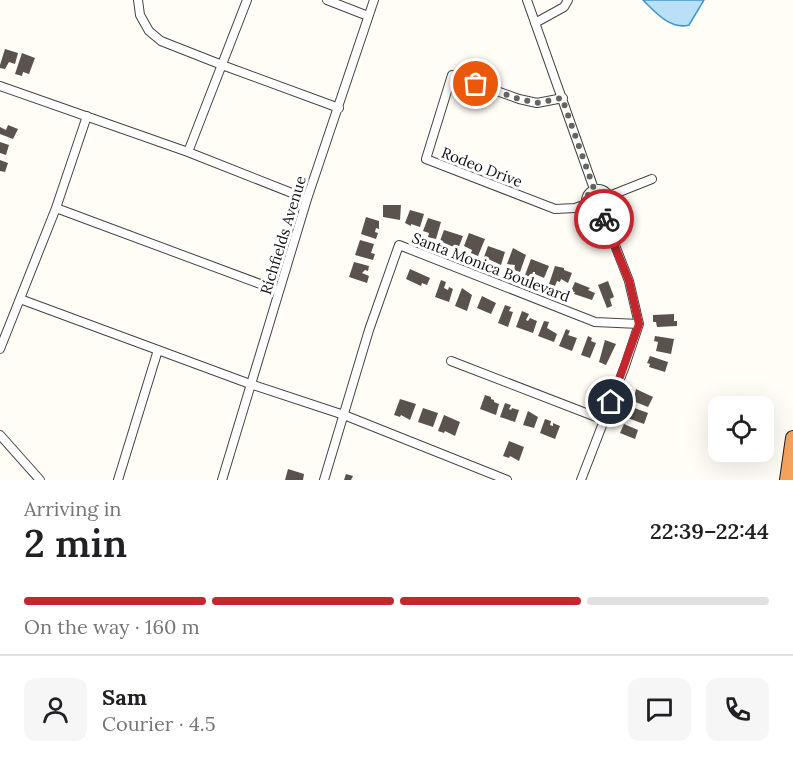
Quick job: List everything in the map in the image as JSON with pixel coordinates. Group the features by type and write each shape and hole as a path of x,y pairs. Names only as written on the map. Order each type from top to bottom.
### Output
{"highway":[{"path":"787,480 793,438"}],"street":[{"path":"138,0 140,15 149,31 161,41 339,108"},
{"path":"188,152 247,0"},
{"path":"327,0 368,16"},
{"name":"Richfields Avenue","path":"222,480 307,199 374,0"},
{"path":"527,0 594,189"},
{"path":"535,23 564,7 568,0"},
{"name":"Rodeo Drive","path":"562,98 537,103 519,99 452,75 426,159 555,209 575,208 586,204"},
{"path":"0,86 188,152 307,199"},
{"path":"0,349 56,208 87,116"},
{"path":"609,196 652,179"},
{"path":"594,189 604,190 609,196 609,206 602,212"},
{"path":"594,189 586,197 586,204 591,210 602,212"},
{"path":"56,208 279,291"},
{"path":"581,480 639,324 629,281 602,212"},
{"name":"Santa Monica Boulevard","path":"324,480 369,330 399,245 595,322 639,324"},
{"path":"20,299 250,384 344,415 507,480"},
{"path":"118,480 158,350"},
{"path":"452,361 604,420"},
{"path":"0,435 40,480"}],"water":[{"path":"643,0 704,0 689,25 682,26 664,19"}],"building":[{"path":"5,49 18,53 15,64 9,62 5,69 0,68 0,65"},
{"path":"22,53 35,58 29,74 23,72 22,76 15,74"},
{"path":"8,125 18,129 13,139 0,134 0,127 6,130"},
{"path":"0,142 9,145 6,155 0,153"},
{"path":"0,160 8,163 5,172 0,171"},
{"path":"383,205 401,205 400,220 383,217"},
{"path":"410,210 424,214 420,227 405,223"},
{"path":"366,217 379,221 379,229 376,228 375,232 378,233 376,239 361,234"},
{"path":"428,218 441,222 436,239 428,237 429,233 423,231"},
{"path":"444,230 463,236 458,249 440,241"},
{"path":"469,233 485,239 478,256 464,246"},
{"path":"360,240 374,244 371,253 375,254 373,260 355,255"},
{"path":"488,246 505,252 501,265 484,257"},
{"path":"513,248 526,255 520,272 514,270 515,265 507,264"},
{"path":"531,259 549,266 544,278 535,272 531,277 525,275"},
{"path":"354,262 369,266 368,271 365,270 362,273 369,276 367,283 349,277"},
{"path":"555,266 572,273 568,283 561,279 555,286 549,284"},
{"path":"410,269 430,278 427,285 422,283 421,286 406,279"},
{"path":"441,280 446,282 444,288 453,289 449,302 435,297"},
{"path":"608,281 614,297 610,299 612,306 607,308 598,285"},
{"path":"575,282 590,288 588,290 595,293 592,300 571,291"},
{"path":"462,288 472,295 467,311 455,306"},
{"path":"482,296 496,303 491,314 477,308"},
{"path":"505,305 511,307 509,311 513,312 508,327 498,323"},
{"path":"522,311 529,314 526,320 530,318 537,321 533,333 516,327"},
{"path":"674,314 677,326 657,327 656,322 653,322 653,315"},
{"path":"544,321 549,322 547,328 557,334 554,342 538,336"},
{"path":"566,329 570,331 568,335 577,338 572,351 559,346"},
{"path":"588,336 596,343 590,358 581,355"},
{"path":"655,336 674,339 671,354 656,351 658,342 654,341"},
{"path":"605,340 616,344 606,365 599,362"},
{"path":"650,356 668,362 665,372 649,367 650,364 647,363"},
{"path":"636,389 653,397 648,407 633,401"},
{"path":"485,395 499,404 496,415 480,409"},
{"path":"400,399 416,404 410,420 401,415 400,417 394,415"},
{"path":"505,403 511,405 509,409 511,410 512,408 519,410 515,422 500,417"},
{"path":"629,406 648,413 644,424 625,417"},
{"path":"423,408 438,413 433,427 418,422"},
{"path":"528,411 538,417 534,428 523,425"},
{"path":"444,415 460,422 455,436 445,431 444,433 438,431"},
{"path":"545,419 551,421 550,425 553,426 553,423 560,426 555,439 540,433"},
{"path":"624,424 638,430 635,439 620,433"},
{"path":"509,441 524,447 519,461 510,456 509,458 503,456"},
{"path":"288,469 304,474 303,480 285,480"},
{"path":"346,474 353,476 351,480 344,480"}],"way so far":[{"path":"476,84 537,103 562,98 594,189 586,197 586,204 594,212 602,212 604,219"}],"route":[{"path":"604,219 629,281 639,324 611,402"}]}
